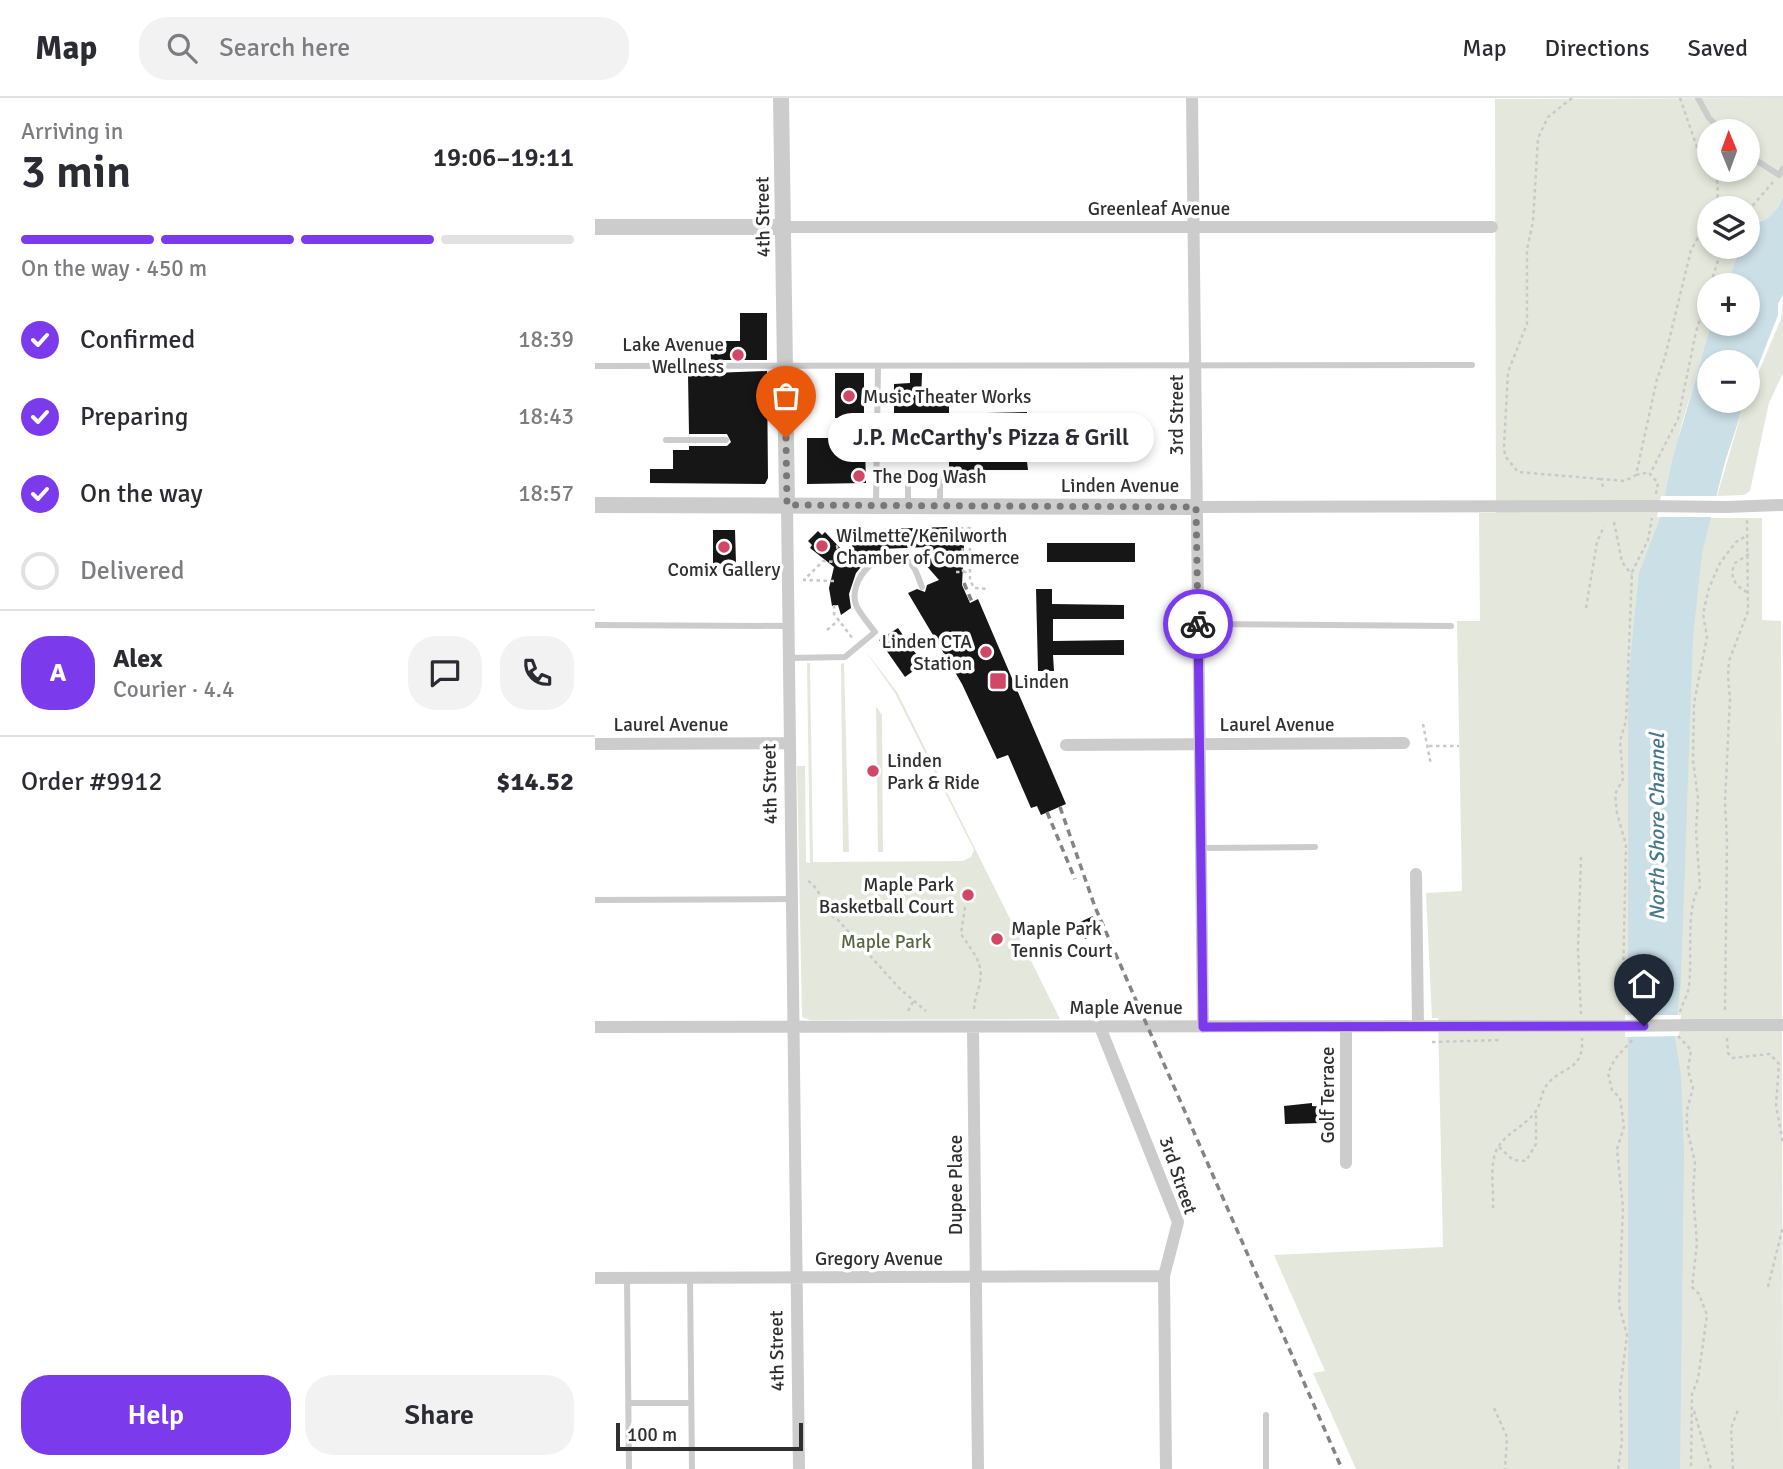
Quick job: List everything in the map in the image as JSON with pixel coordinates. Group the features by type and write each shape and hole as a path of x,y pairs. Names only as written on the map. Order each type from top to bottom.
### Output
{"street":[{"name":"4th Street","path":"781,98 799,1469"},
{"name":"3rd Street","path":"1192,98 1203,1027"},
{"path":"595,227 783,227"},
{"name":"Greenleaf Avenue","path":"783,227 1492,227"},
{"name":"Linden Avenue","path":"595,505 1783,505"},
{"name":"Laurel Avenue","path":"595,744 790,743"},
{"name":"Laurel Avenue","path":"1066,745 1403,743"},
{"path":"1416,874 1419,1026"},
{"name":"Maple Avenue","path":"595,1027 1783,1025"},
{"name":"Golf Terrace","path":"1346,1026 1346,1163"},
{"name":"Dupee Place","path":"974,1027 978,1469"},
{"name":"3rd Street","path":"1100,1027 1178,1222 1164,1276 1166,1469"},
{"name":"Gregory Avenue","path":"595,1278 1164,1276"}],"lane":[{"path":"1698,98 1710,119"},
{"path":"1761,162 1781,172"},
{"path":"595,366 1472,365"},
{"path":"876,505 878,366"},
{"path":"667,440 726,440"},
{"path":"908,475 908,506"},
{"path":"876,476 940,475 940,506"},
{"path":"789,658 845,657 876,632 857,607 855,595 857,580 877,562 887,557 902,557 913,566 922,587"},
{"path":"1198,624 1451,625"},
{"path":"595,625 788,626"},
{"path":"1201,848 1315,847"},
{"path":"595,900 792,899"},
{"path":"627,1278 629,1469"},
{"path":"690,1278 692,1469"},
{"path":"628,1403 691,1403"},
{"path":"1266,1415 1266,1469"}],"path":[{"path":"1562,98 1567,103"},
{"path":"1572,98 1548,117 1538,138 1533,222 1527,248 1527,324 1508,372 1504,447 1505,456 1518,472 1625,481 1651,471 1678,419 1696,332 1718,259"},
{"path":"1680,98 1700,156 1717,180 1718,196"},
{"path":"1760,197 1781,172"},
{"path":"1636,475 1654,393 1692,250 1697,241"},
{"path":"1651,471 1658,483 1656,495"},
{"path":"1601,479 1603,487"},
{"path":"1634,1017 1632,998 1625,990 1623,979 1626,845 1616,813 1615,794 1623,779 1620,741 1626,721 1632,575 1648,540 1649,506"},
{"path":"1725,1010 1725,802 1730,699 1728,675 1729,662 1746,622 1749,593 1747,519"},
{"path":"1614,522 1622,562 1632,575"},
{"path":"930,526 930,534 936,533"},
{"path":"1586,608 1595,552 1604,526"},
{"path":"834,581 804,580 823,561 839,561 837,546 856,527"},
{"path":"881,533 898,527"},
{"path":"962,527 963,572"},
{"path":"956,538 969,527 970,572 974,588 988,589"},
{"path":"1678,1020 1688,992 1688,950 1693,928 1694,894 1700,887 1696,831 1698,797 1693,760 1694,703 1707,637 1703,614 1709,588 1720,563 1736,542 1748,535"},
{"path":"1749,554 1735,563 1732,574 1736,584 1749,593"},
{"path":"956,572 970,572"},
{"path":"834,606 834,614 855,641"},
{"path":"827,630 839,620"},
{"path":"1423,724 1431,765"},
{"path":"1429,746 1459,746"},
{"path":"1581,857 1578,949 1581,1018"},
{"path":"808,881 818,890 828,914 838,920 872,960 926,1011"},
{"path":"965,907 961,934 977,956 980,968 974,1011"},
{"path":"908,1011 914,1000"},
{"path":"1618,1469 1622,1441 1620,1390 1627,1335 1619,1305 1623,1220 1618,1149 1624,1128 1620,1098 1612,1090 1608,1073 1615,1059 1633,1041 1634,1029"},
{"path":"1499,1147 1513,1160 1526,1161 1536,1144 1536,1111 1545,1087 1554,1077 1573,1067 1581,1056 1581,1032"},
{"path":"1678,1032 1679,1040 1691,1051 1688,1070 1693,1088 1687,1110 1687,1129 1696,1162 1693,1194 1697,1243 1692,1287 1699,1294 1707,1315 1693,1405 1691,1469"},
{"path":"1727,1035 1728,1053 1733,1058 1770,1054 1779,1064 1776,1105 1783,1144"},
{"path":"1493,1208 1494,1162 1499,1147 1536,1111"},
{"path":"1768,1287 1783,1226"},
{"path":"1693,1405 1711,1469"},
{"path":"1494,1408 1507,1437 1505,1469"},
{"path":"1733,1469 1731,1428 1738,1410"}],"green space":[{"path":"1783,98 1783,197 1772,216 1760,220 1760,196 1697,196 1697,259 1736,259 1731,273 1697,273 1697,336 1708,336 1704,350 1697,350 1697,374 1682,423 1660,518 1762,518 1762,620 1781,621 1783,1469 1356,1469 1313,1373 1325,1371 1274,1255 1443,1247 1438,1018 1432,1018 1426,893 1462,891 1457,621 1480,621 1479,513 1496,513 1495,99"},
{"path":"1783,298 1783,373 1769,403 1750,491 1744,495 1717,496 1741,413 1760,413 1760,369 1781,319"},
{"name":"Maple Park","path":"864,649 897,692 1060,1019 810,1020 802,1017 797,766 805,766 806,862 810,863 807,663 810,663 813,862 963,861 971,857 974,850 895,693"},
{"path":"844,663 849,852 843,852 841,664"},
{"path":"876,706 882,715 883,852 878,852"}],"water":[{"path":"1783,197 1783,295 1760,361 1760,350 1704,350 1708,336 1760,336 1760,273 1731,273 1736,259 1760,259 1760,220 1775,212"},
{"name":"North Shore Channel","path":"1697,374 1697,413 1741,413 1725,462 1702,553 1693,637 1681,979 1675,1038 1681,1075 1684,1153 1680,1469 1628,1469 1628,683 1639,573 1660,518 1673,457"}],"pier":[{"path":"1661,496 1720,496 1714,517 1657,517"},
{"path":"1625,1015 1681,1015 1679,1036 1625,1037"}],"building":[{"path":"740,313 767,313 767,360 711,360 710,341 740,341"},
{"path":"767,371 768,478 765,484 650,483 650,469 673,469 673,450 689,450 689,446 727,446 731,442 727,434 689,434 688,374"},
{"name":"Music Theater Works","path":"835,373 864,373 864,418 835,418"},
{"path":"910,373 922,373 921,404 949,404 949,448 987,448 986,413 1027,412 1028,429 1023,429 1028,470 975,470 975,484 949,484 949,460 894,461 894,384 910,383"},
{"path":"807,438 837,438 837,447 865,447 866,483 807,484"},
{"path":"947,527 957,532 964,545 962,585 970,603 978,599 1066,804 1041,815 1037,806 1031,808 1008,755 997,759 962,684 908,593 917,589 925,592 927,585 939,580 917,555 928,547 881,549 883,551 864,563 856,573 849,594 851,608 841,615 838,605 832,606 829,588 834,567 810,548 812,545 808,541 818,531 822,535 825,532 844,552 864,536 882,529"},
{"name":"Comix Gallery","path":"713,530 735,530 736,563 713,564"},
{"path":"1047,543 1135,543 1135,562 1047,562"},
{"path":"1036,589 1052,589 1052,604 1124,605 1124,619 1053,619 1053,641 1124,640 1124,655 1053,655 1054,671 1038,671"},
{"path":"898,628 923,664 905,677 879,640"},
{"path":"1093,916 1101,932 1085,939 1078,923"},
{"path":"1312,1103 1312,1106 1323,1107 1323,1118 1319,1118 1319,1123 1285,1124 1284,1106"}],"railway":[{"path":"964,583 972,602"},
{"path":"1060,807 1095,907 1342,1469"},
{"path":"1047,812 1075,879"}],"way so far":[{"path":"786,438 787,505 1196,507 1198,624"}],"place":[{"name":"Lake Avenue Wellness","path":"738,355"},
{"name":"Music Theater Works","path":"849,396"},
{"name":"J.P. McCarthy's Pizza & Grill","path":"786,438"},
{"name":"The Dog Wash","path":"859,476"},
{"name":"Wilmette/Kenilworth Chamber of Commerce","path":"822,546"},
{"name":"Comix Gallery","path":"724,547"},
{"name":"Linden CTA Station","path":"986,652"},
{"name":"Linden","path":"998,681"},
{"name":"Linden Park & Ride","path":"873,771"},
{"name":"Maple Park Basketball Court","path":"968,895"},
{"name":"Maple Park Tennis Court","path":"997,939"}],"route":[{"path":"1198,624 1203,1027 1644,1026"}]}
